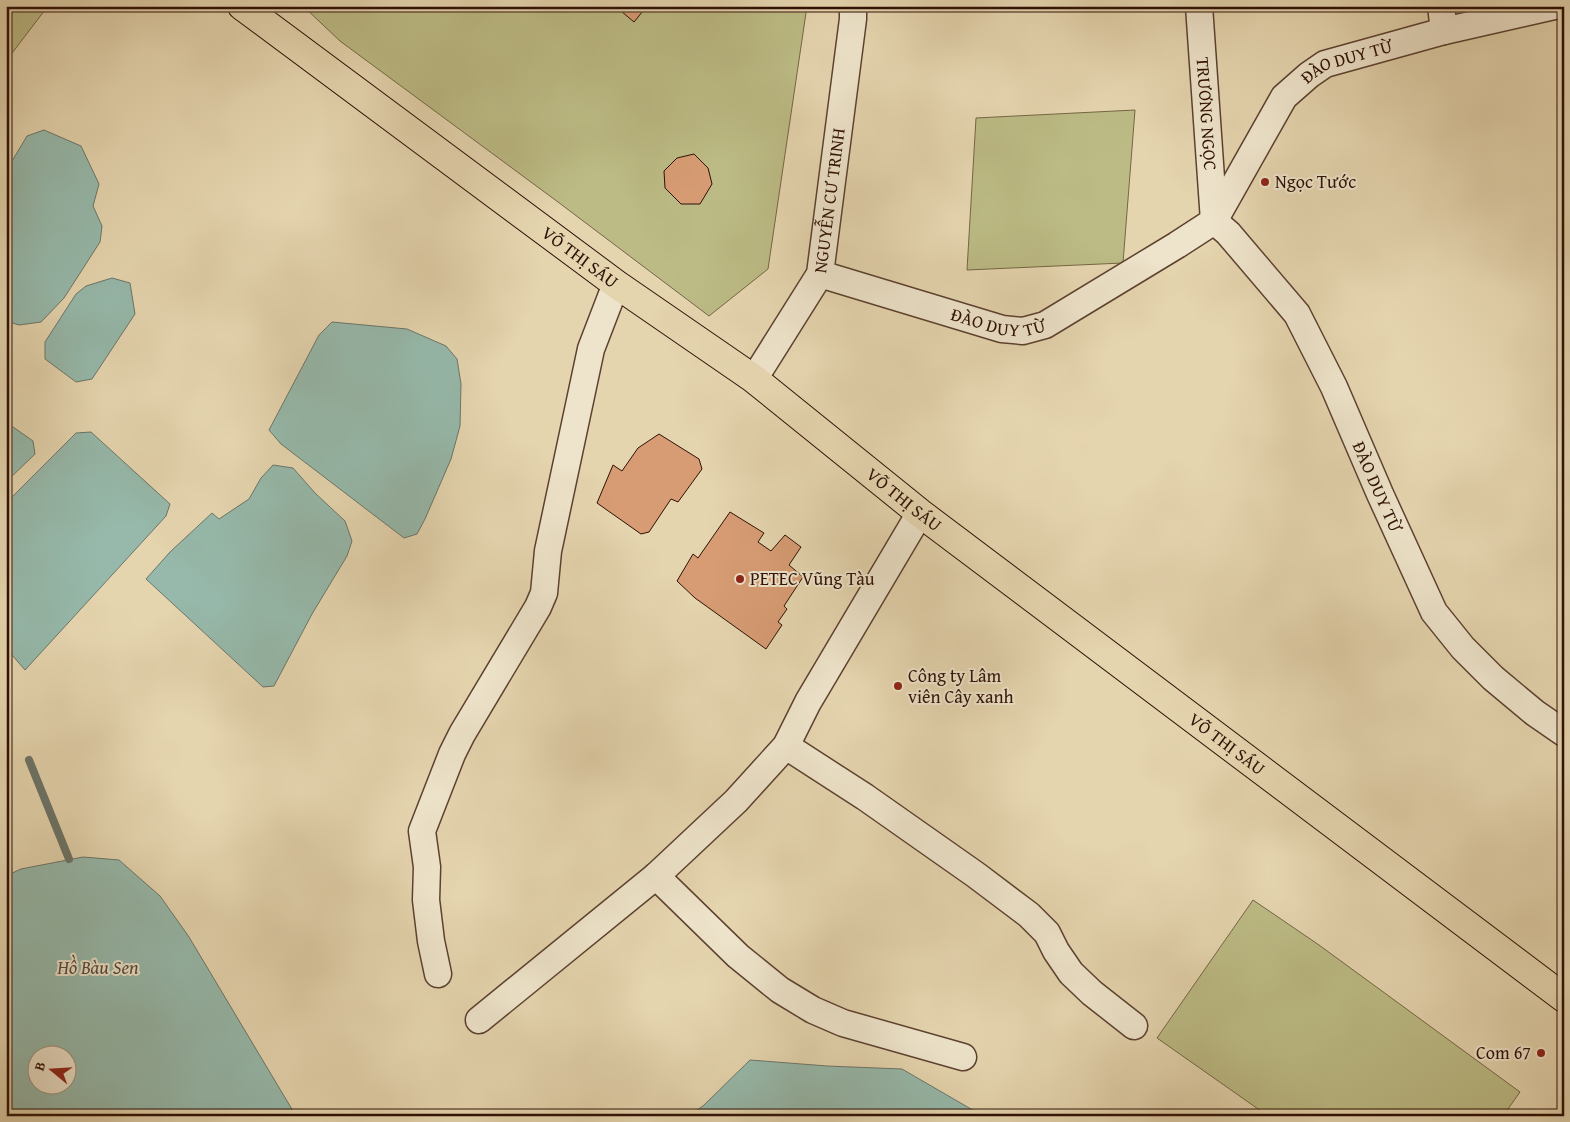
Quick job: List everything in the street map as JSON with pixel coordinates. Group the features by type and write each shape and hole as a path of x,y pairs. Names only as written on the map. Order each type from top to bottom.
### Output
{"main road":[{"name":"VÕ THỊ SÁU","path":"242,6 616,284 754,379 920,513 1564,998"}],"street":[{"name":"TRƯƠNG NGỌC","path":"1200,6 1214,221"},
{"name":"ĐÀO DUY TỪ","path":"820,274 1002,330 1023,331 1045,324 1214,221 1284,97 1325,64 1442,19 1554,6"},
{"name":"NGUYỄN CƯ TRINH","path":"754,379 820,274 852,10"},
{"name":"ĐÀO DUY TỪ","path":"1214,221 1228,233 1297,314 1334,387 1434,612 1463,648 1493,678 1535,713 1564,733"},
{"path":"438,974 431,941 426,900 427,867 422,831 452,754 462,734 544,594 548,551 591,349 616,284"},
{"path":"479,1020 656,876 736,801 786,746 808,702 920,513"},
{"path":"786,746 976,875 1029,915 1046,933 1071,973 1092,993 1134,1026"},
{"path":"656,876 738,956 780,990 812,1010 843,1023 963,1057"}],"shaded area":[{"path":"6,6 48,6 6,61"},
{"path":"303,6 807,6 768,269 709,316 340,41"},
{"path":"1135,110 1123,263 967,270 976,118"},
{"path":"1253,900 1319,945 1520,1092 1503,1116 1268,1116 1157,1038"}],"water":[{"path":"44,130 81,146 99,184 93,206 102,226 100,242 64,298 41,322 19,325 6,321 6,171 27,136"},
{"path":"112,278 130,283 135,314 92,379 76,382 45,359 45,342 76,294 86,286"},
{"path":"332,322 407,329 446,346 457,359 461,384 460,426 451,459 417,534 404,538 281,444 269,430 319,335"},
{"path":"6,422 33,441 35,454 6,482"},
{"path":"91,432 170,504 166,516 25,670 6,648 6,503 76,433"},
{"path":"273,465 293,468 315,493 345,521 352,541 347,556 312,614 274,686 263,687 146,579 170,552 212,513 219,519 249,499 261,478"},
{"name":"Hồ Bàu Sen","path":"83,857 119,860 160,896 189,937 296,1116 6,1116 6,876 21,869"},
{"path":"750,1060 902,1069 983,1116 688,1116 703,1106"}],"building":[{"path":"615,6 647,6 634,22"},
{"path":"694,154 708,168 712,184 700,204 681,204 665,188 664,171 677,158"},
{"path":"659,434 699,459 702,469 678,502 671,499 649,532 641,534 597,503 613,465 622,471 638,448"},
{"name":"PETEC Vũng Tàu","path":"730,512 764,533 758,542 771,551 785,535 801,547 789,565 803,577 784,606 787,609 778,622 782,625 766,649 695,598 677,581 693,554 698,558"}],"waterway":[{"path":"29,760 69,859"}],"place":[{"name":"Ngọc Tước","path":"1265,182"},
{"name":"PETEC Vũng Tàu","path":"740,579"},
{"name":"Công ty Lâm viên Cây xanh","path":"898,686"},
{"name":"Com 67","path":"1541,1053"}]}
